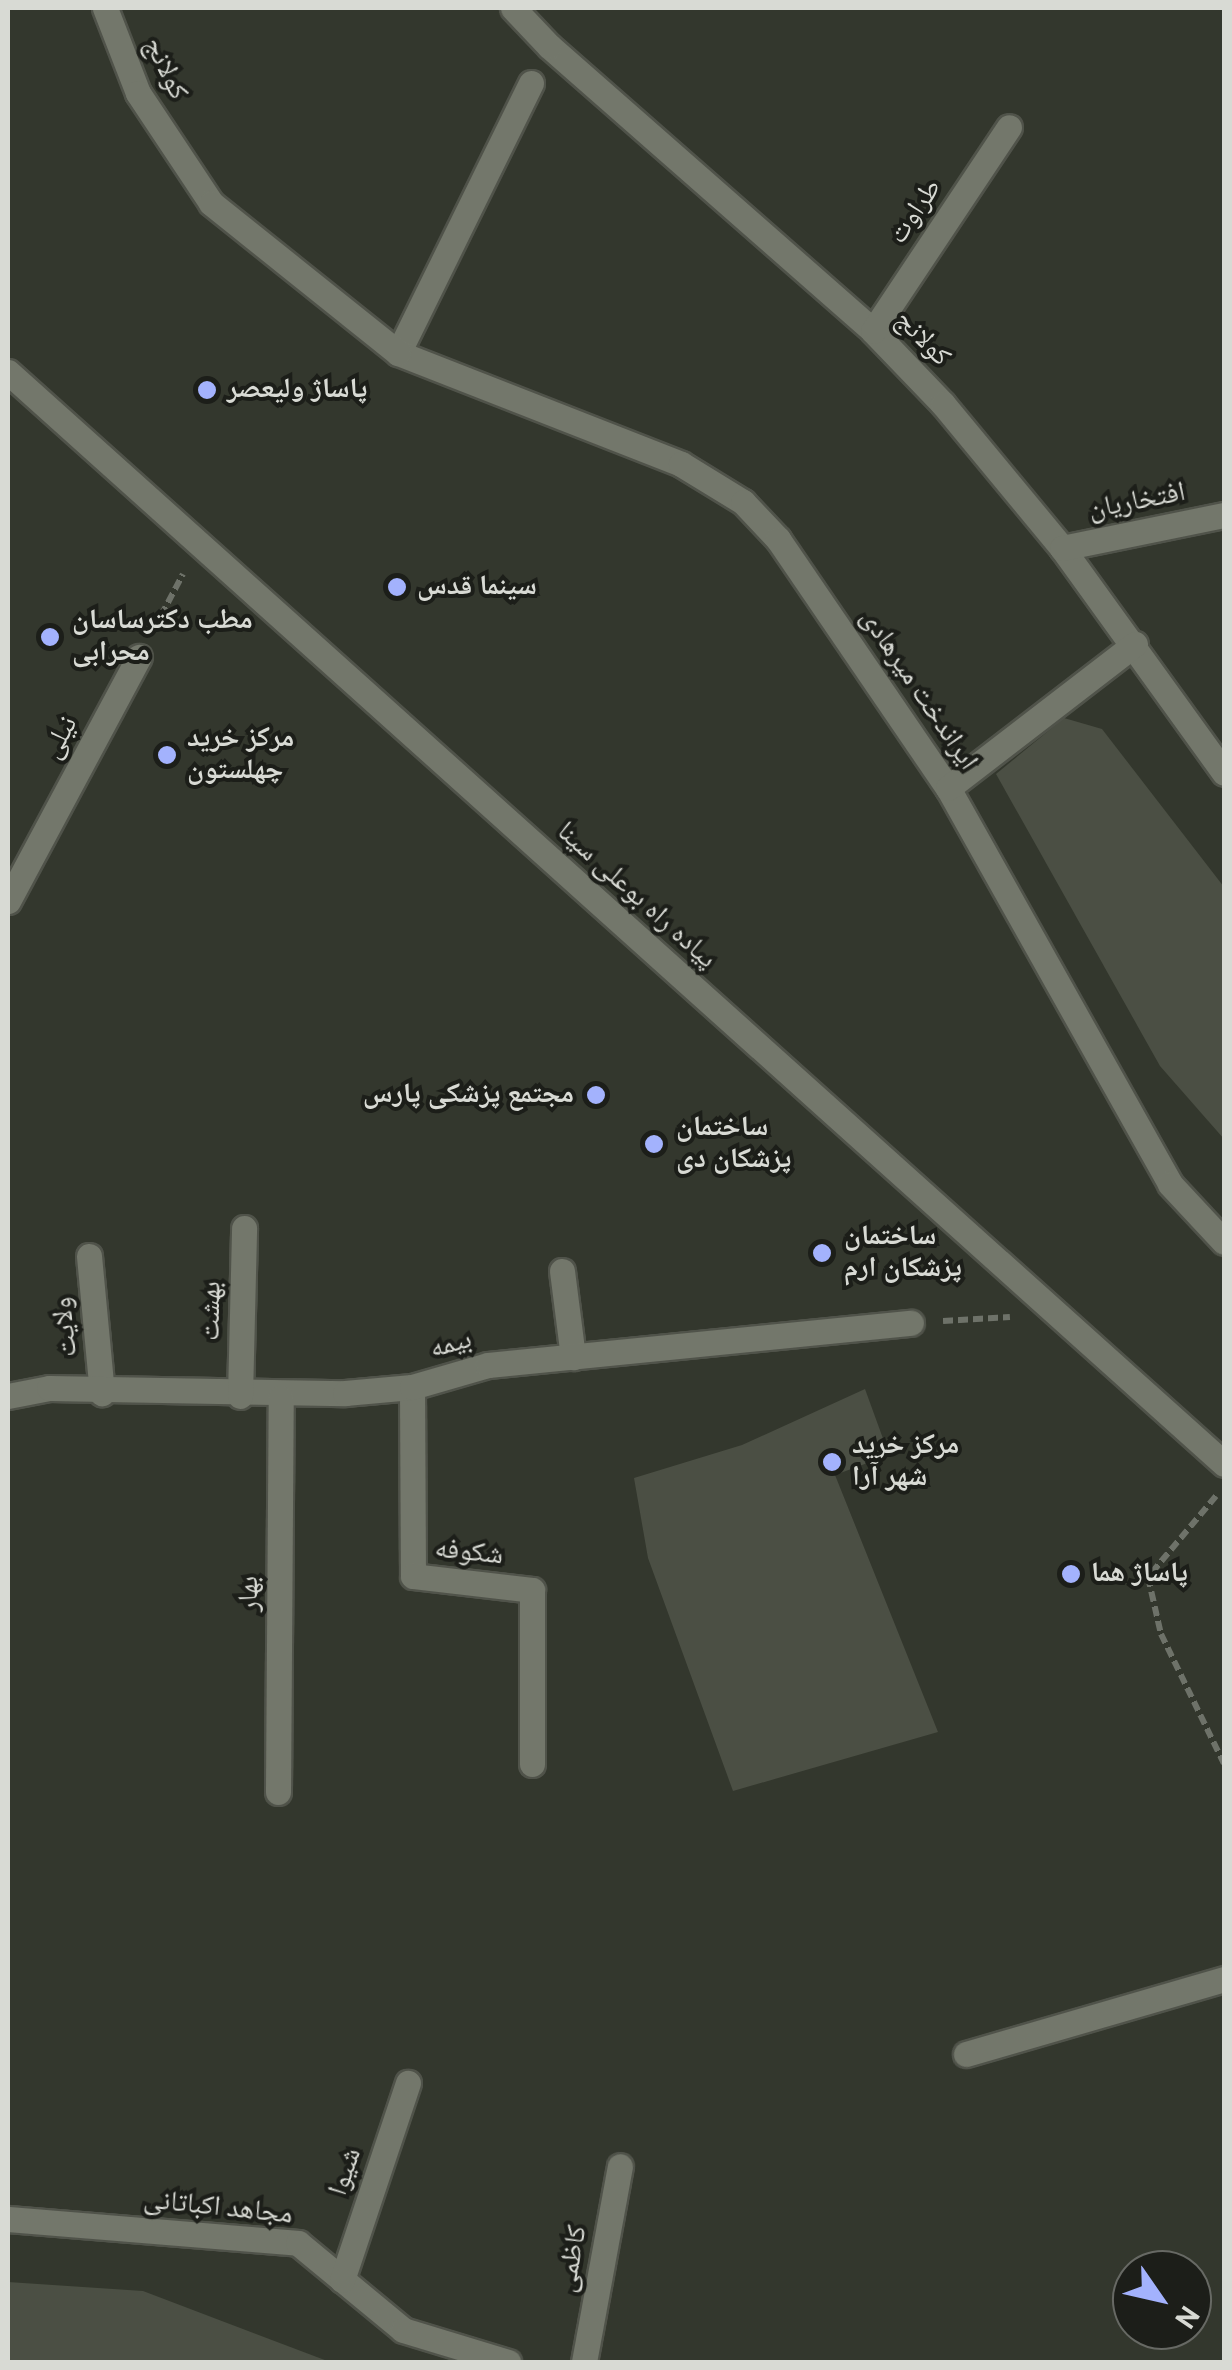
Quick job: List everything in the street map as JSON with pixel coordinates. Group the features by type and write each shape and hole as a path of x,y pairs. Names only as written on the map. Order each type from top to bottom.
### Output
{"street":[{"name":"کولانج","path":"105,8 138,92 211,203 398,353"},
{"name":"کولانج","path":"513,8 550,46 873,331 1062,548 1135,644 1224,773"},
{"path":"398,353 531,83"},
{"name":"طراوت","path":"873,331 1010,127"},
{"name":"ایراندخت میرهادی","path":"398,353 604,428 743,502 948,788 1170,1184 1224,1242"},
{"name":"پیاده راه بوعلی سینا","path":"8,372 1224,1464"},
{"name":"افتخاریان","path":"1062,548 1224,515"},
{"path":"948,788 1135,644"},
{"name":"نیلی","path":"8,901 139,657"},
{"name":"بهشت","path":"240,1396 244,1228"},
{"name":"ولایت","path":"89,1256 102,1393"},
{"path":"562,1271 573,1357"},
{"name":"بیمه","path":"8,1396 102,1393 281,1398 412,1388 488,1364 912,1323"},
{"name":"شکوفه","path":"412,1388 413,1576 532,1590 532,1764"},
{"name":"بهار","path":"278,1792 281,1398"},
{"path":"966,2054 1224,1979"},
{"name":"شیوا","path":"342,2280 408,2083"},
{"name":"کاظمی","path":"584,2362 620,2166"},
{"name":"مجاهد اکباتانی","path":"8,2219 298,2244 403,2330 508,2362"}],"path":[{"path":"139,657 199,543"},
{"path":"912,1323 1057,1315"},
{"path":"1224,1486 1148,1577 1161,1634 1224,1764"}],"building":[{"path":"1064,718 1102,729 1224,887 1224,1139 1160,1066 996,774"},
{"path":"865,1389 889,1455 835,1475 938,1732 733,1791 648,1558 634,1478 742,1445"},
{"path":"8,2282 143,2291 330,2362 8,2362"}],"place":[{"name":"پاساژ ولیعصر","path":"207,390"},
{"name":"سینما قدس","path":"397,587"},
{"name":"مطب دکترساسان محرابی","path":"50,637"},
{"name":"مرکز خرید چهلستون","path":"167,755"},
{"name":"مجتمع پزشکی پارس","path":"596,1095"},
{"name":"ساختمان پزشکان دی","path":"654,1144"},
{"name":"ساختمان پزشکان ارم","path":"822,1253"},
{"name":"مرکز خرید شهر آرا","path":"832,1462"},
{"name":"پاساژ هما","path":"1071,1574"}]}
